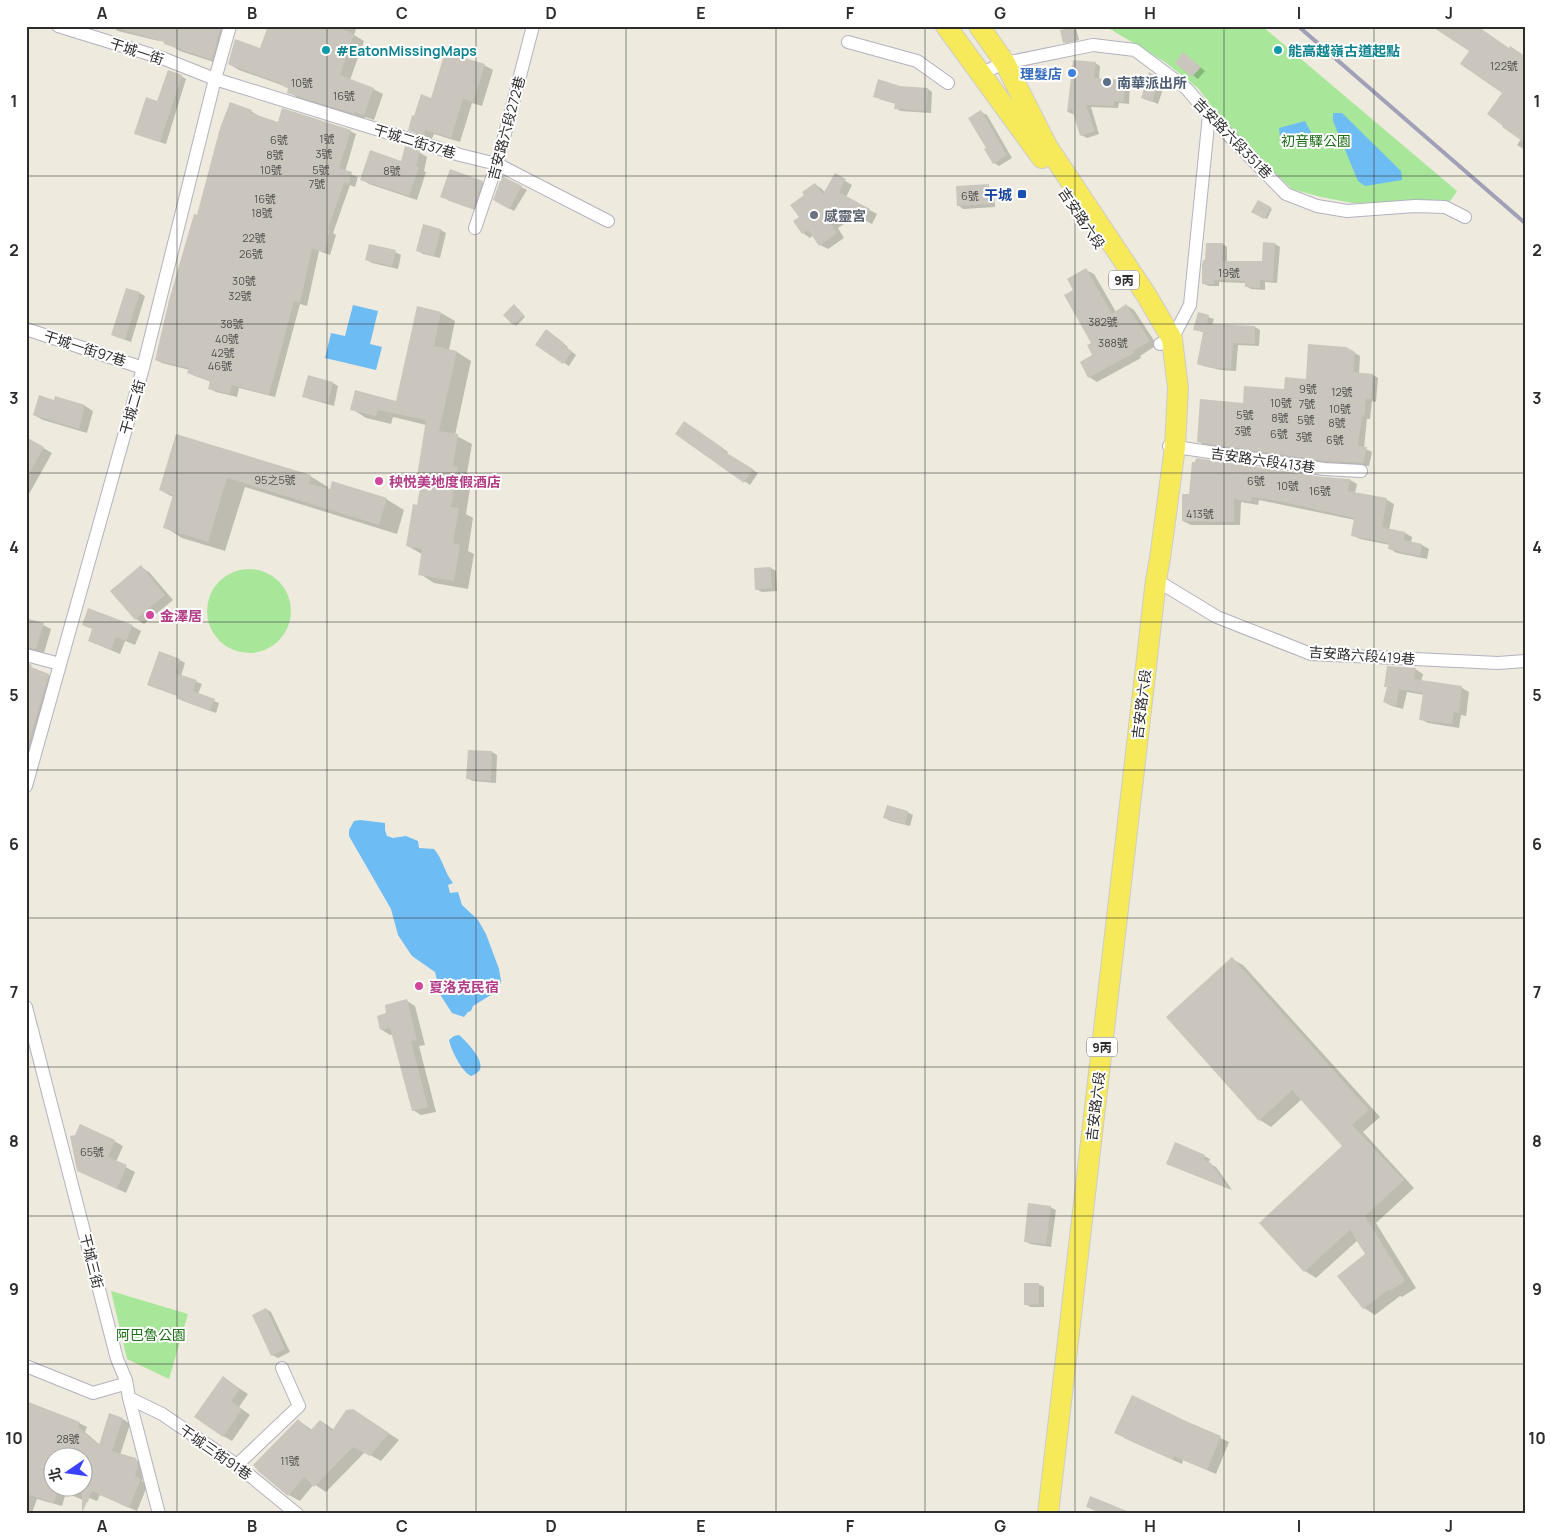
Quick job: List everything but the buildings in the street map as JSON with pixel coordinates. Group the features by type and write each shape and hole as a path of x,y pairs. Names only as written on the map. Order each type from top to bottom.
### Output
{"main road":[{"name":"吉安路六段","path":"946,26 1037,151 1166,341"},
{"name":"吉安路六段","path":"979,26 1005,62 1047,146 1147,296 1166,341 1178,388 1170,447 1160,558 1048,1514"}],"street":[{"name":"干城一街","path":"58,26 162,58 215,79"},
{"name":"干城二街","path":"26,786 143,368 230,26"},
{"name":"吉安路六段272巷","path":"475,228 497,164 533,26"},
{"path":"848,42 917,61 948,83"},
{"name":"吉安路六段351巷","path":"981,73 1005,62 1093,45 1135,50 1187,89 1209,115 1286,194 1317,206 1347,211 1415,206 1445,207 1465,216"},
{"name":"干城二街37巷","path":"215,79 460,155 497,164 608,221"},
{"path":"1166,341 1190,305 1209,115"},
{"name":"干城一街97巷","path":"26,329 143,368"},
{"name":"吉安路六段413巷","path":"1170,447 1324,469 1360,471"},
{"name":"吉安路六段419巷","path":"1156,580 1218,616 1311,654 1498,663 1525,661"},
{"path":"26,655 60,664"},
{"name":"干城三街","path":"26,1007 117,1359 126,1380 159,1514"},
{"path":"26,1366 93,1393 124,1384 126,1380"},
{"path":"236,1465 299,1406 282,1368"},
{"name":"干城三街91巷","path":"129,1398 162,1414 236,1465 297,1514"}],"green space":[{"name":"初音驛公園","path":"1105,26 1262,26 1457,191 1449,203 1352,203 1292,189 1225,124 1198,88 1165,62"},
{"path":"249,569 265,572 279,581 288,595 291,611 288,627 279,641 265,650 249,653 233,650 219,641 210,627 207,611 210,595 219,581 233,572"},
{"name":"阿巴魯公園","path":"111,1291 188,1314 169,1379 127,1359"}],"water":[{"path":"1333,113 1342,113 1401,171 1402,180 1365,186 1358,181 1333,121"},
{"path":"1305,121 1314,141 1308,148 1286,143 1280,137 1279,128"},
{"path":"353,305 378,311 370,344 382,347 376,370 325,358 331,333 345,336"},
{"path":"354,821 385,823 387,836 393,838 406,836 418,841 419,848 434,849 453,883 448,885 450,893 458,892 462,905 478,920 486,934 499,969 501,981 499,990 473,1006 471,1011 464,1017 452,1013 441,996 435,972 412,956 398,935 391,909 349,836 349,830"},
{"path":"459,1035 475,1052 480,1063 478,1072 471,1076 454,1055 450,1044 449,1040"}],"railway":[{"path":"1298,26 1525,223"}],"place":[{"name":"#EatonMissingMaps","path":"326,50"},
{"name":"能高越嶺古道起點","path":"1278,50"},
{"name":"理髮店","path":"1072,73"},
{"name":"南華派出所","path":"1107,82"},
{"name":"干城","path":"1022,194"},
{"name":"感靈宮","path":"814,215"},
{"name":"秧悦美地度假酒店","path":"379,481"},
{"name":"金澤居","path":"150,615"},
{"name":"夏洛克民宿","path":"419,986"}]}
